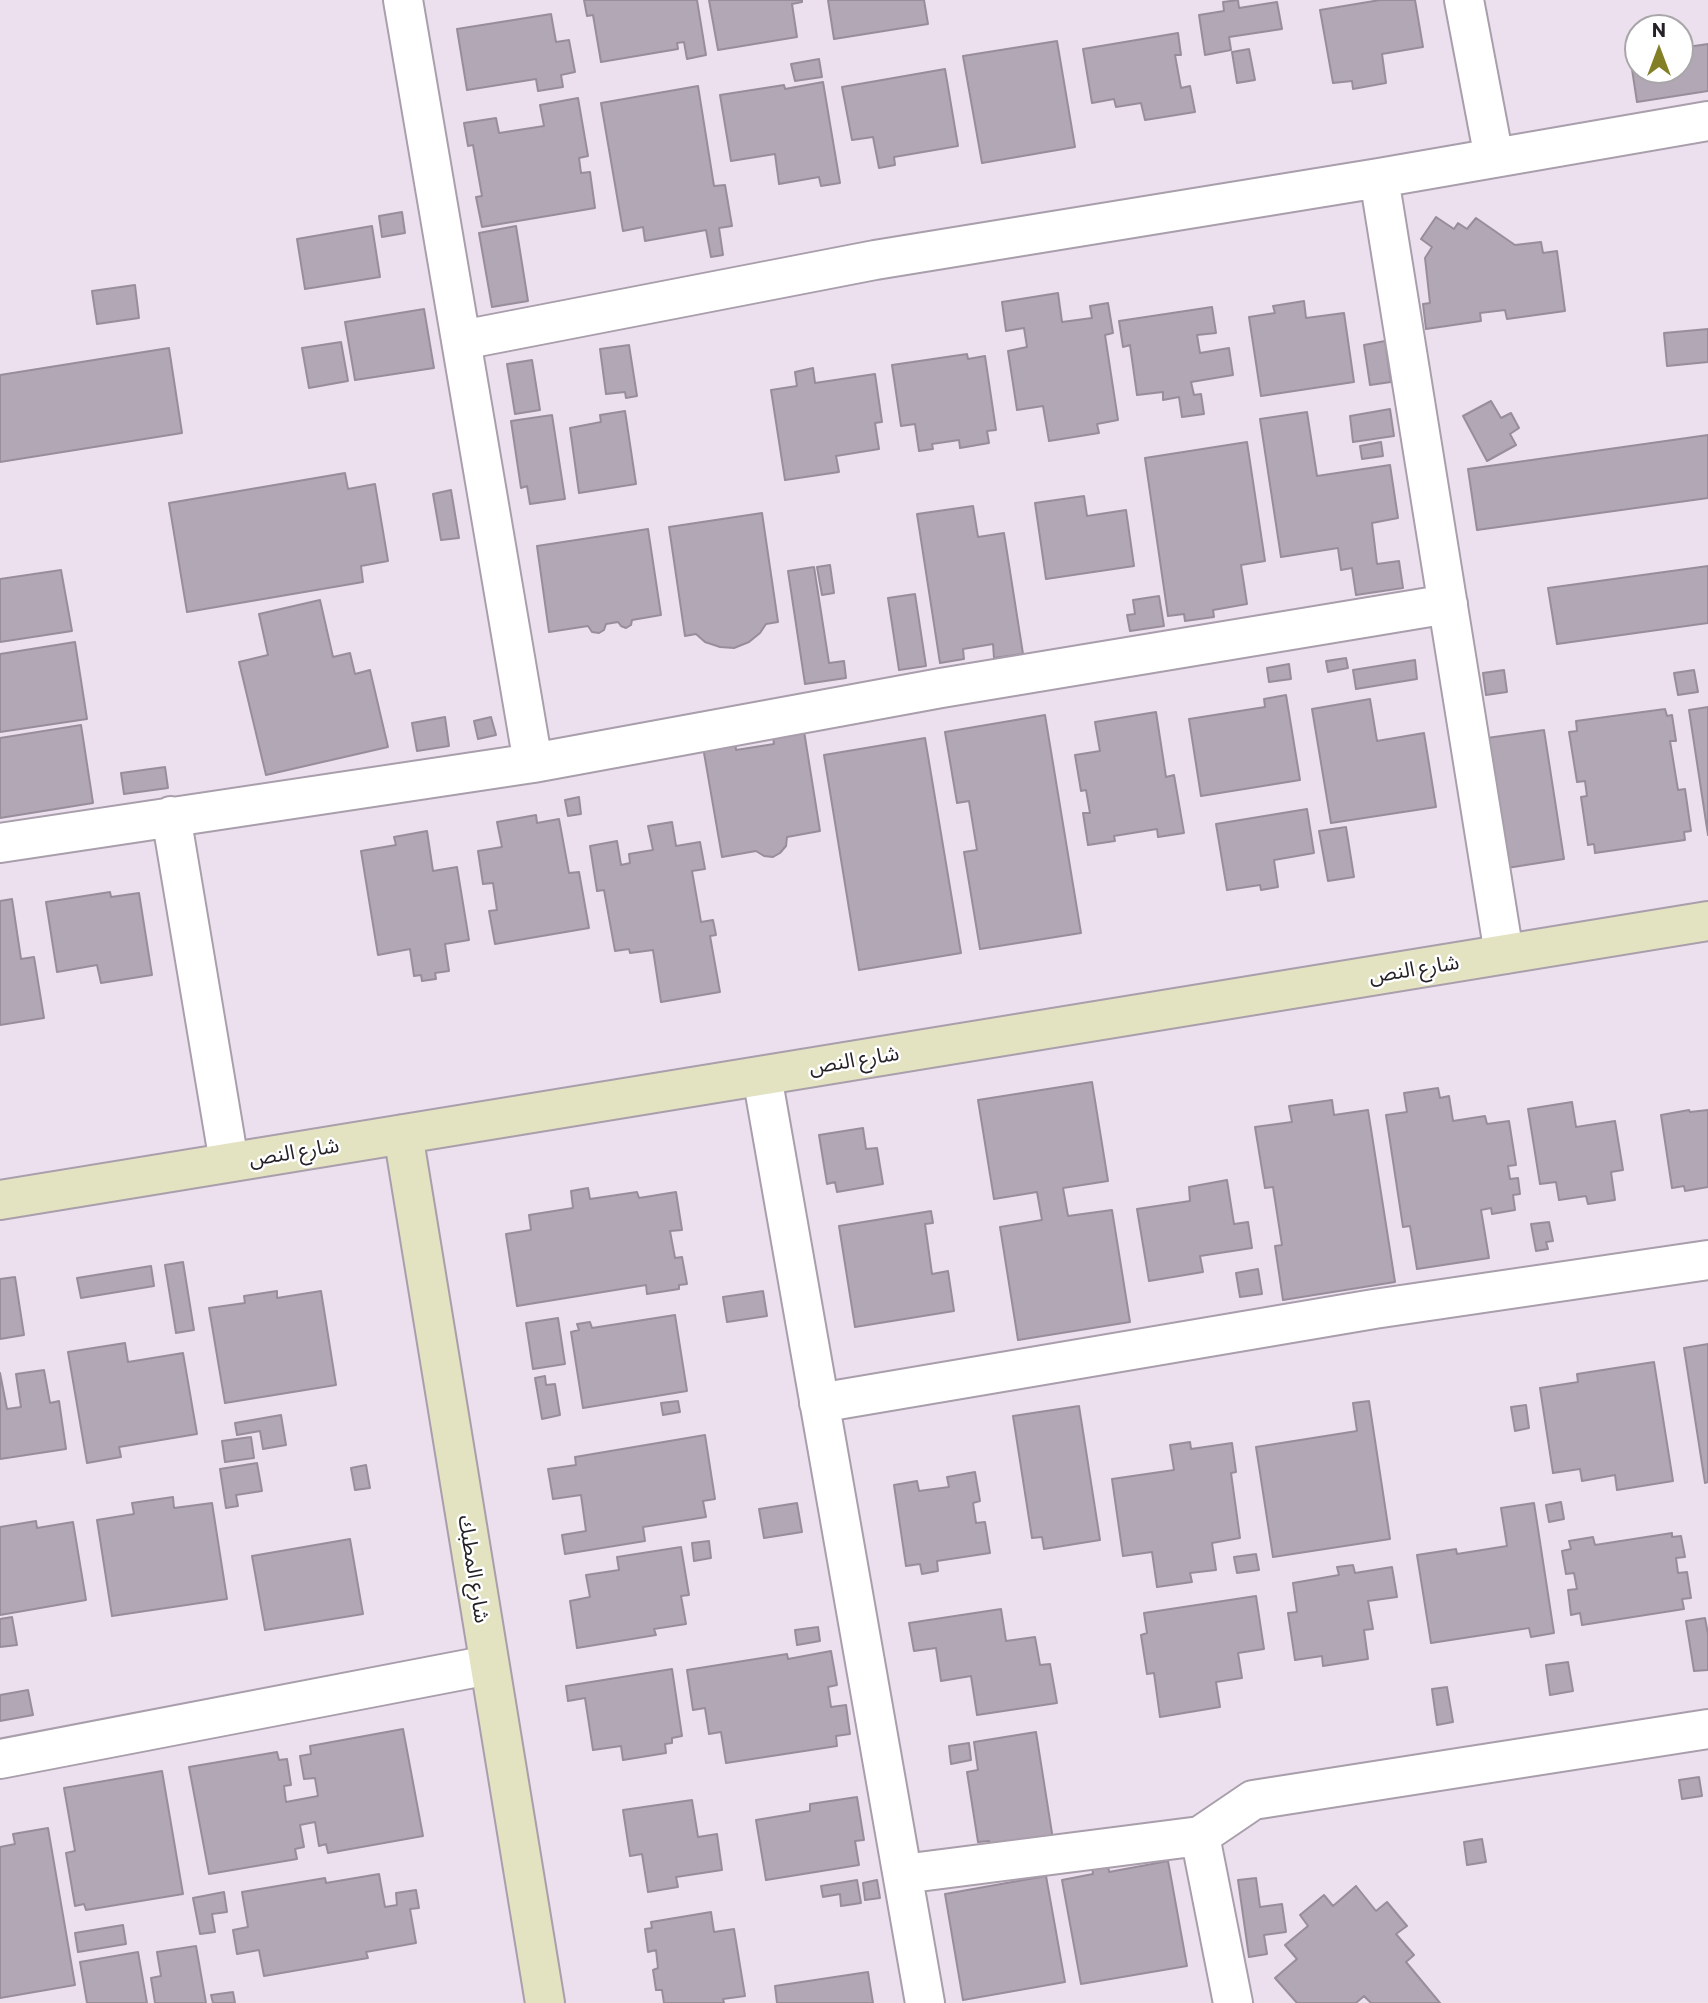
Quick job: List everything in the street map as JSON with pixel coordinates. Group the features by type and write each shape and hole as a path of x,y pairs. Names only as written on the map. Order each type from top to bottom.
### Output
{"street":[{"path":"403,0 533,763"},
{"path":"1464,0 1494,158"},
{"path":"461,340 876,260 1708,121"},
{"path":"1379,178 1504,954"},
{"path":"0,843 533,763 941,688 1448,604"},
{"path":"171,816 229,1162"},
{"name":"شارع النص","path":"0,1200 1708,920"},
{"path":"762,1076 925,2003"},
{"name":"شارع المطبك","path":"403,1134 545,2003"},
{"path":"819,1402 1374,1309 1708,1260"},
{"path":"0,1759 489,1665"},
{"path":"903,1874 1199,1836 1253,1800 1708,1729"},
{"path":"1199,1836 1233,2003"}],"building":[{"path":"584,0 697,0 706,55 687,59 684,42 677,43 678,49 601,62 593,15 587,16"},
{"path":"709,0 802,0 792,4 797,37 718,50"},
{"path":"828,0 924,0 928,24 834,39"},
{"path":"1238,0 1239,8 1277,2 1282,29 1229,37 1231,50 1205,55 1199,15 1224,11 1223,2"},
{"path":"1380,0 1415,0 1423,47 1382,54 1386,83 1353,89 1352,81 1333,83 1320,10"},
{"path":"551,14 556,42 569,40 575,72 561,75 563,87 538,91 536,79 467,90 457,29"},
{"path":"1178,33 1181,55 1175,55 1181,88 1190,86 1195,112 1145,120 1141,103 1116,107 1114,99 1092,103 1083,49"},
{"path":"1057,41 1075,147 982,163 963,56"},
{"path":"1708,44 1708,91 1637,102 1634,84 1694,84 1694,46"},
{"path":"1249,49 1255,80 1237,83 1232,52"},
{"path":"819,59 822,77 795,81 791,64"},
{"path":"945,69 958,146 894,157 895,165 879,168 873,137 852,140 842,87"},
{"path":"823,82 840,183 821,186 819,177 779,184 775,154 731,161 720,95 784,85 785,89"},
{"path":"698,86 714,186 725,185 732,226 719,228 723,255 711,257 706,230 645,241 643,227 623,231 601,103"},
{"path":"578,98 588,156 579,158 581,173 590,172 595,208 482,227 476,197 482,196 473,145 468,146 464,123 496,118 499,133 544,126 540,105"},
{"path":"402,212 405,233 382,237 379,216"},
{"path":"1436,217 1454,229 1458,223 1467,229 1476,218 1515,245 1541,242 1543,253 1557,251 1565,311 1507,319 1505,310 1480,313 1481,321 1426,329 1423,304 1430,303 1425,258 1432,247 1421,239"},
{"path":"372,226 380,277 305,289 297,239"},
{"path":"516,226 528,301 492,307 479,233"},
{"path":"135,285 139,318 97,324 92,291"},
{"path":"1058,293 1062,322 1092,318 1090,306 1108,303 1113,333 1105,335 1118,420 1097,424 1099,433 1049,441 1043,406 1017,410 1008,351 1027,347 1024,328 1006,331 1002,302"},
{"path":"1304,301 1306,318 1344,313 1354,382 1261,396 1249,317 1275,313 1273,306"},
{"path":"1212,307 1216,333 1197,335 1200,353 1229,348 1233,375 1191,382 1194,395 1201,394 1204,414 1182,417 1179,397 1163,400 1163,392 1137,395 1130,345 1123,347 1119,321"},
{"path":"424,309 434,368 355,380 345,322"},
{"path":"1708,329 1708,362 1667,366 1664,333"},
{"path":"1385,341 1391,382 1370,385 1364,345"},
{"path":"341,342 348,381 309,388 302,348"},
{"path":"629,345 637,396 626,398 625,392 606,394 600,349"},
{"path":"169,348 182,433 0,462 0,375"},
{"path":"967,354 968,359 985,356 996,430 987,431 989,443 960,448 959,440 932,444 933,449 919,451 915,424 901,426 892,365"},
{"path":"532,360 540,410 515,414 507,364"},
{"path":"813,368 815,383 875,374 882,422 875,423 879,449 836,456 839,472 785,480 771,390 797,386 795,372"},
{"path":"1491,401 1501,418 1511,413 1519,428 1510,434 1516,445 1487,461 1463,416"},
{"path":"1390,409 1394,436 1353,442 1350,416"},
{"path":"625,411 636,484 579,493 570,428 601,422 600,415"},
{"path":"1307,412 1317,476 1390,465 1398,518 1372,523 1377,564 1399,561 1403,588 1356,595 1352,568 1341,570 1338,548 1281,557 1260,419"},
{"path":"552,415 565,499 530,504 527,486 521,488 511,421"},
{"path":"1708,435 1708,498 1477,530 1468,469"},
{"path":"1247,442 1265,561 1241,565 1247,604 1213,610 1214,617 1185,621 1184,614 1168,616 1145,458"},
{"path":"1381,442 1383,456 1362,459 1360,446"},
{"path":"345,473 348,489 375,484 388,561 361,566 363,582 187,612 169,503"},
{"path":"451,490 459,538 441,540 433,494"},
{"path":"1084,496 1087,516 1126,510 1134,566 1046,579 1035,503"},
{"path":"973,506 978,537 1004,533 1023,654 994,658 993,644 963,649 964,659 940,663 917,514"},
{"path":"762,513 778,622 766,624 749,642 734,648 705,642 696,634 685,636 669,527"},
{"path":"648,529 661,615 632,620 631,625 626,628 618,622 606,624 604,630 599,633 592,632 588,626 549,632 537,546"},
{"path":"830,565 834,593 822,595 817,567"},
{"path":"1708,566 1708,623 1557,644 1548,588"},
{"path":"814,567 829,663 844,661 846,678 805,684 788,571"},
{"path":"61,570 72,631 0,642 0,579"},
{"path":"915,594 926,666 899,670 888,598"},
{"path":"1159,596 1164,626 1130,631 1127,615 1135,614 1133,600"},
{"path":"320,600 333,657 350,653 355,674 370,670 388,747 266,775 239,662 268,655 259,614"},
{"path":"75,642 87,719 0,732 0,654"},
{"path":"1346,658 1348,668 1328,672 1326,661"},
{"path":"1415,660 1417,679 1356,689 1353,670"},
{"path":"1289,664 1291,679 1269,682 1267,668"},
{"path":"1504,670 1507,692 1486,695 1483,673"},
{"path":"1694,670 1698,692 1678,695 1674,673"},
{"path":"1286,695 1300,780 1201,796 1189,719 1265,707 1264,699"},
{"path":"1370,699 1377,741 1424,733 1436,807 1331,823 1312,709"},
{"path":"1708,707 1708,835 1689,710"},
{"path":"1665,709 1667,716 1672,715 1676,741 1670,741 1678,790 1685,789 1691,831 1684,832 1685,840 1595,853 1594,844 1588,845 1581,797 1587,796 1585,781 1577,782 1569,732 1577,731 1576,721"},
{"path":"1156,712 1166,777 1174,775 1184,833 1158,837 1157,829 1114,836 1115,841 1088,845 1083,813 1090,813 1086,790 1081,791 1075,755 1100,751 1095,722"},
{"path":"1045,715 1081,933 980,949 964,852 977,850 969,801 957,803 945,732"},
{"path":"445,717 449,746 417,751 412,723"},
{"path":"491,717 496,735 478,739 474,721"},
{"path":"81,725 93,803 0,818 0,738"},
{"path":"1544,730 1564,859 1507,868 1487,738"},
{"path":"804,731 820,831 787,837 786,846 773,857 756,851 722,857 703,747 735,741 736,750 774,744 773,737"},
{"path":"925,738 961,953 859,970 824,755"},
{"path":"165,767 168,788 124,794 121,773"},
{"path":"579,797 581,814 568,816 565,800"},
{"path":"1307,809 1314,853 1274,860 1278,887 1261,890 1260,885 1227,890 1216,824"},
{"path":"536,815 537,823 559,819 569,873 579,872 589,928 495,944 489,911 497,910 493,883 483,884 478,851 502,847 497,822"},
{"path":"672,822 676,846 700,842 705,869 692,871 701,922 713,920 716,935 710,936 720,992 661,1002 653,950 630,953 629,949 615,951 604,890 597,891 590,846 617,841 621,865 630,863 629,854 653,850 648,826"},
{"path":"1346,827 1354,877 1328,881 1319,831"},
{"path":"427,831 433,871 457,867 469,940 445,944 449,971 435,973 436,979 422,981 421,975 414,976 410,949 378,955 361,851 396,845 394,837"},
{"path":"110,892 111,897 139,893 152,975 101,983 97,965 57,972 46,902"},
{"path":"12,899 21,959 34,957 44,1018 0,1025 0,901"},
{"path":"1092,1082 1108,1181 1063,1188 1068,1216 1112,1210 1130,1322 1018,1340 1000,1227 1042,1220 1037,1192 994,1199 978,1100"},
{"path":"1438,1088 1440,1098 1449,1096 1453,1121 1485,1116 1487,1124 1509,1121 1516,1165 1508,1166 1510,1179 1518,1178 1520,1194 1513,1195 1515,1210 1492,1214 1491,1208 1481,1210 1489,1258 1417,1269 1410,1226 1403,1227 1386,1115 1407,1112 1404,1093"},
{"path":"1332,1100 1334,1115 1368,1110 1395,1282 1283,1300 1275,1246 1282,1245 1273,1187 1265,1188 1255,1127 1292,1122 1289,1106"},
{"path":"1572,1102 1576,1127 1615,1121 1623,1170 1611,1172 1615,1200 1588,1204 1586,1196 1559,1200 1556,1182 1540,1184 1528,1109"},
{"path":"1708,1110 1708,1187 1685,1191 1684,1186 1672,1188 1661,1115"},
{"path":"863,1128 866,1149 877,1148 883,1184 837,1192 835,1182 827,1184 819,1135"},
{"path":"1227,1180 1234,1224 1248,1222 1252,1248 1200,1256 1203,1272 1149,1281 1137,1209 1190,1201 1189,1187"},
{"path":"588,1188 590,1199 637,1192 639,1198 676,1192 682,1230 670,1231 675,1258 682,1257 687,1284 679,1285 679,1289 647,1294 646,1285 517,1306 506,1234 531,1230 529,1215 573,1208 571,1191"},
{"path":"931,1211 933,1223 925,1224 932,1274 948,1271 954,1311 855,1327 839,1226"},
{"path":"1549,1222 1553,1241 1546,1242 1548,1249 1536,1251 1531,1224"},
{"path":"183,1262 194,1330 176,1333 165,1265"},
{"path":"151,1266 154,1286 81,1298 77,1278"},
{"path":"1258,1269 1262,1294 1240,1297 1236,1273"},
{"path":"15,1277 24,1335 0,1339 0,1279"},
{"path":"277,1291 277,1298 321,1291 336,1385 225,1403 209,1308 245,1303 244,1296"},
{"path":"763,1291 767,1316 727,1322 723,1297"},
{"path":"675,1315 687,1391 583,1408 571,1332 579,1330 577,1324 590,1322 592,1328"},
{"path":"558,1318 565,1364 533,1369 526,1323"},
{"path":"125,1343 128,1362 183,1353 197,1434 119,1447 121,1457 87,1463 68,1352"},
{"path":"1708,1344 1708,1482 1705,1483 1684,1348"},
{"path":"1654,1362 1673,1481 1617,1490 1615,1475 1582,1481 1580,1469 1553,1473 1540,1388 1578,1382 1577,1374"},
{"path":"44,1370 50,1403 59,1401 66,1449 0,1459 0,1373 7,1409 21,1407 16,1374"},
{"path":"545,1376 546,1385 555,1384 560,1415 542,1419 535,1378"},
{"path":"678,1401 680,1412 663,1415 661,1403"},
{"path":"1369,1401 1390,1539 1273,1557 1256,1447 1357,1431 1353,1403"},
{"path":"1526,1405 1529,1428 1515,1431 1511,1407"},
{"path":"1079,1406 1100,1540 1044,1549 1042,1537 1032,1538 1013,1416"},
{"path":"281,1415 286,1445 263,1449 260,1431 237,1435 235,1423"},
{"path":"705,1435 715,1499 703,1501 706,1517 643,1527 645,1541 565,1554 562,1535 586,1531 581,1495 553,1499 548,1469 576,1465 575,1457"},
{"path":"251,1437 254,1458 225,1462 222,1441"},
{"path":"1190,1442 1191,1449 1232,1443 1236,1472 1231,1473 1240,1538 1212,1543 1216,1570 1190,1573 1192,1582 1157,1587 1152,1552 1123,1556 1112,1479 1174,1470 1170,1445"},
{"path":"257,1463 262,1491 236,1495 238,1506 226,1508 220,1469"},
{"path":"366,1465 370,1488 355,1490 351,1468"},
{"path":"975,1472 980,1501 973,1503 976,1523 985,1522 990,1553 937,1561 938,1571 922,1574 920,1564 906,1566 894,1485 917,1481 919,1491 949,1487 947,1477"},
{"path":"173,1497 174,1508 212,1503 227,1599 112,1616 97,1520 134,1514 132,1503"},
{"path":"1561,1502 1564,1519 1549,1522 1546,1505"},
{"path":"797,1503 802,1532 764,1538 759,1509"},
{"path":"1534,1503 1554,1633 1531,1637 1529,1628 1431,1643 1417,1555 1456,1549 1457,1554 1507,1546 1501,1508"},
{"path":"36,1521 37,1528 73,1522 86,1600 0,1615 0,1527"},
{"path":"1672,1533 1672,1537 1681,1536 1685,1557 1676,1558 1678,1573 1687,1572 1691,1598 1682,1599 1684,1609 1582,1625 1580,1613 1571,1615 1568,1590 1577,1589 1574,1573 1566,1574 1562,1551 1571,1549 1569,1541 1593,1537 1595,1545"},
{"path":"350,1539 363,1614 265,1630 252,1556"},
{"path":"709,1541 711,1558 694,1561 692,1543"},
{"path":"681,1547 689,1595 681,1596 686,1624 654,1629 656,1635 577,1648 570,1601 590,1597 586,1575 619,1570 617,1557"},
{"path":"1256,1554 1259,1570 1237,1573 1234,1557"},
{"path":"1353,1565 1355,1573 1392,1567 1397,1597 1368,1601 1373,1629 1364,1630 1368,1659 1323,1666 1322,1656 1295,1660 1288,1613 1297,1612 1293,1583 1339,1575 1337,1567"},
{"path":"1256,1596 1264,1649 1238,1653 1242,1678 1216,1682 1220,1707 1160,1717 1154,1673 1147,1674 1141,1635 1147,1633 1144,1613"},
{"path":"1001,1609 1006,1641 1035,1637 1040,1665 1050,1664 1057,1703 977,1715 971,1676 941,1681 936,1648 914,1651 909,1623"},
{"path":"12,1617 17,1645 0,1647 0,1619"},
{"path":"1705,1618 1708,1670 1694,1671 1686,1621"},
{"path":"818,1627 820,1641 797,1645 795,1630"},
{"path":"831,1651 837,1685 828,1687 831,1707 846,1705 850,1734 836,1736 837,1746 726,1763 721,1732 709,1734 705,1708 693,1710 687,1670 787,1654 788,1659"},
{"path":"1568,1662 1573,1691 1550,1695 1546,1665"},
{"path":"672,1669 682,1736 672,1738 672,1743 665,1744 666,1753 623,1760 621,1746 593,1750 585,1698 568,1701 566,1686"},
{"path":"1447,1687 1453,1722 1437,1725 1432,1689"},
{"path":"28,1690 33,1715 0,1721 0,1695"},
{"path":"403,1729 423,1836 328,1853 326,1844 319,1846 315,1822 300,1825 304,1847 295,1849 297,1859 209,1874 189,1767 277,1752 279,1760 287,1759 291,1785 284,1786 286,1802 318,1796 315,1778 304,1779 300,1756 311,1754 310,1746"},
{"path":"1036,1732 1054,1846 991,1855 989,1841 978,1842 967,1772 978,1770 974,1742"},
{"path":"969,1743 971,1760 951,1764 949,1746"},
{"path":"162,1771 183,1894 86,1910 84,1904 75,1906 66,1853 75,1851 64,1788"},
{"path":"1699,1777 1702,1796 1682,1799 1679,1780"},
{"path":"857,1797 864,1840 855,1841 859,1865 766,1880 756,1820 810,1811 810,1804"},
{"path":"692,1800 698,1837 717,1834 722,1870 676,1877 678,1887 648,1892 642,1854 630,1856 623,1810"},
{"path":"48,1828 75,1985 0,1998 0,1847 15,1844 13,1834"},
{"path":"1482,1839 1486,1862 1467,1865 1464,1842"},
{"path":"1168,1861 1187,1966 1081,1984 1062,1880 1093,1874 1092,1866 1108,1864 1109,1872"},
{"path":"379,1874 385,1907 397,1905 396,1893 416,1890 419,1908 410,1909 416,1943 366,1952 368,1958 264,1976 259,1950 237,1954 233,1930 248,1927 242,1892 325,1878 326,1883"},
{"path":"1046,1876 1065,1982 963,2000 945,1894"},
{"path":"1256,1878 1260,1907 1282,1904 1286,1932 1264,1935 1267,1954 1249,1957 1238,1880"},
{"path":"857,1880 861,1903 841,1906 840,1894 823,1897 821,1886"},
{"path":"877,1880 880,1898 865,1900 863,1883"},
{"path":"1356,1886 1376,1911 1387,1902 1407,1926 1396,1934 1414,1955 1406,1962 1440,2003 1371,2003 1364,1996 1356,2003 1297,2003 1275,1978 1297,1959 1285,1945 1308,1926 1300,1915 1324,1895 1333,1906"},
{"path":"224,1892 227,1912 212,1914 215,1932 200,1934 193,1898"},
{"path":"711,1912 714,1932 734,1929 745,1996 723,1999 724,2003 664,2003 662,1990 656,1990 653,1970 658,1968 656,1950 648,1952 645,1929 652,1928 651,1922"},
{"path":"123,1925 126,1944 78,1952 75,1933"},
{"path":"196,1946 206,2003 155,2003 151,1978 161,1976 157,1952"},
{"path":"138,1952 147,2003 87,2003 80,1962"},
{"path":"868,1972 873,2003 777,2003 775,1986"},
{"path":"233,1992 235,2003 213,2003 211,1995"}]}
